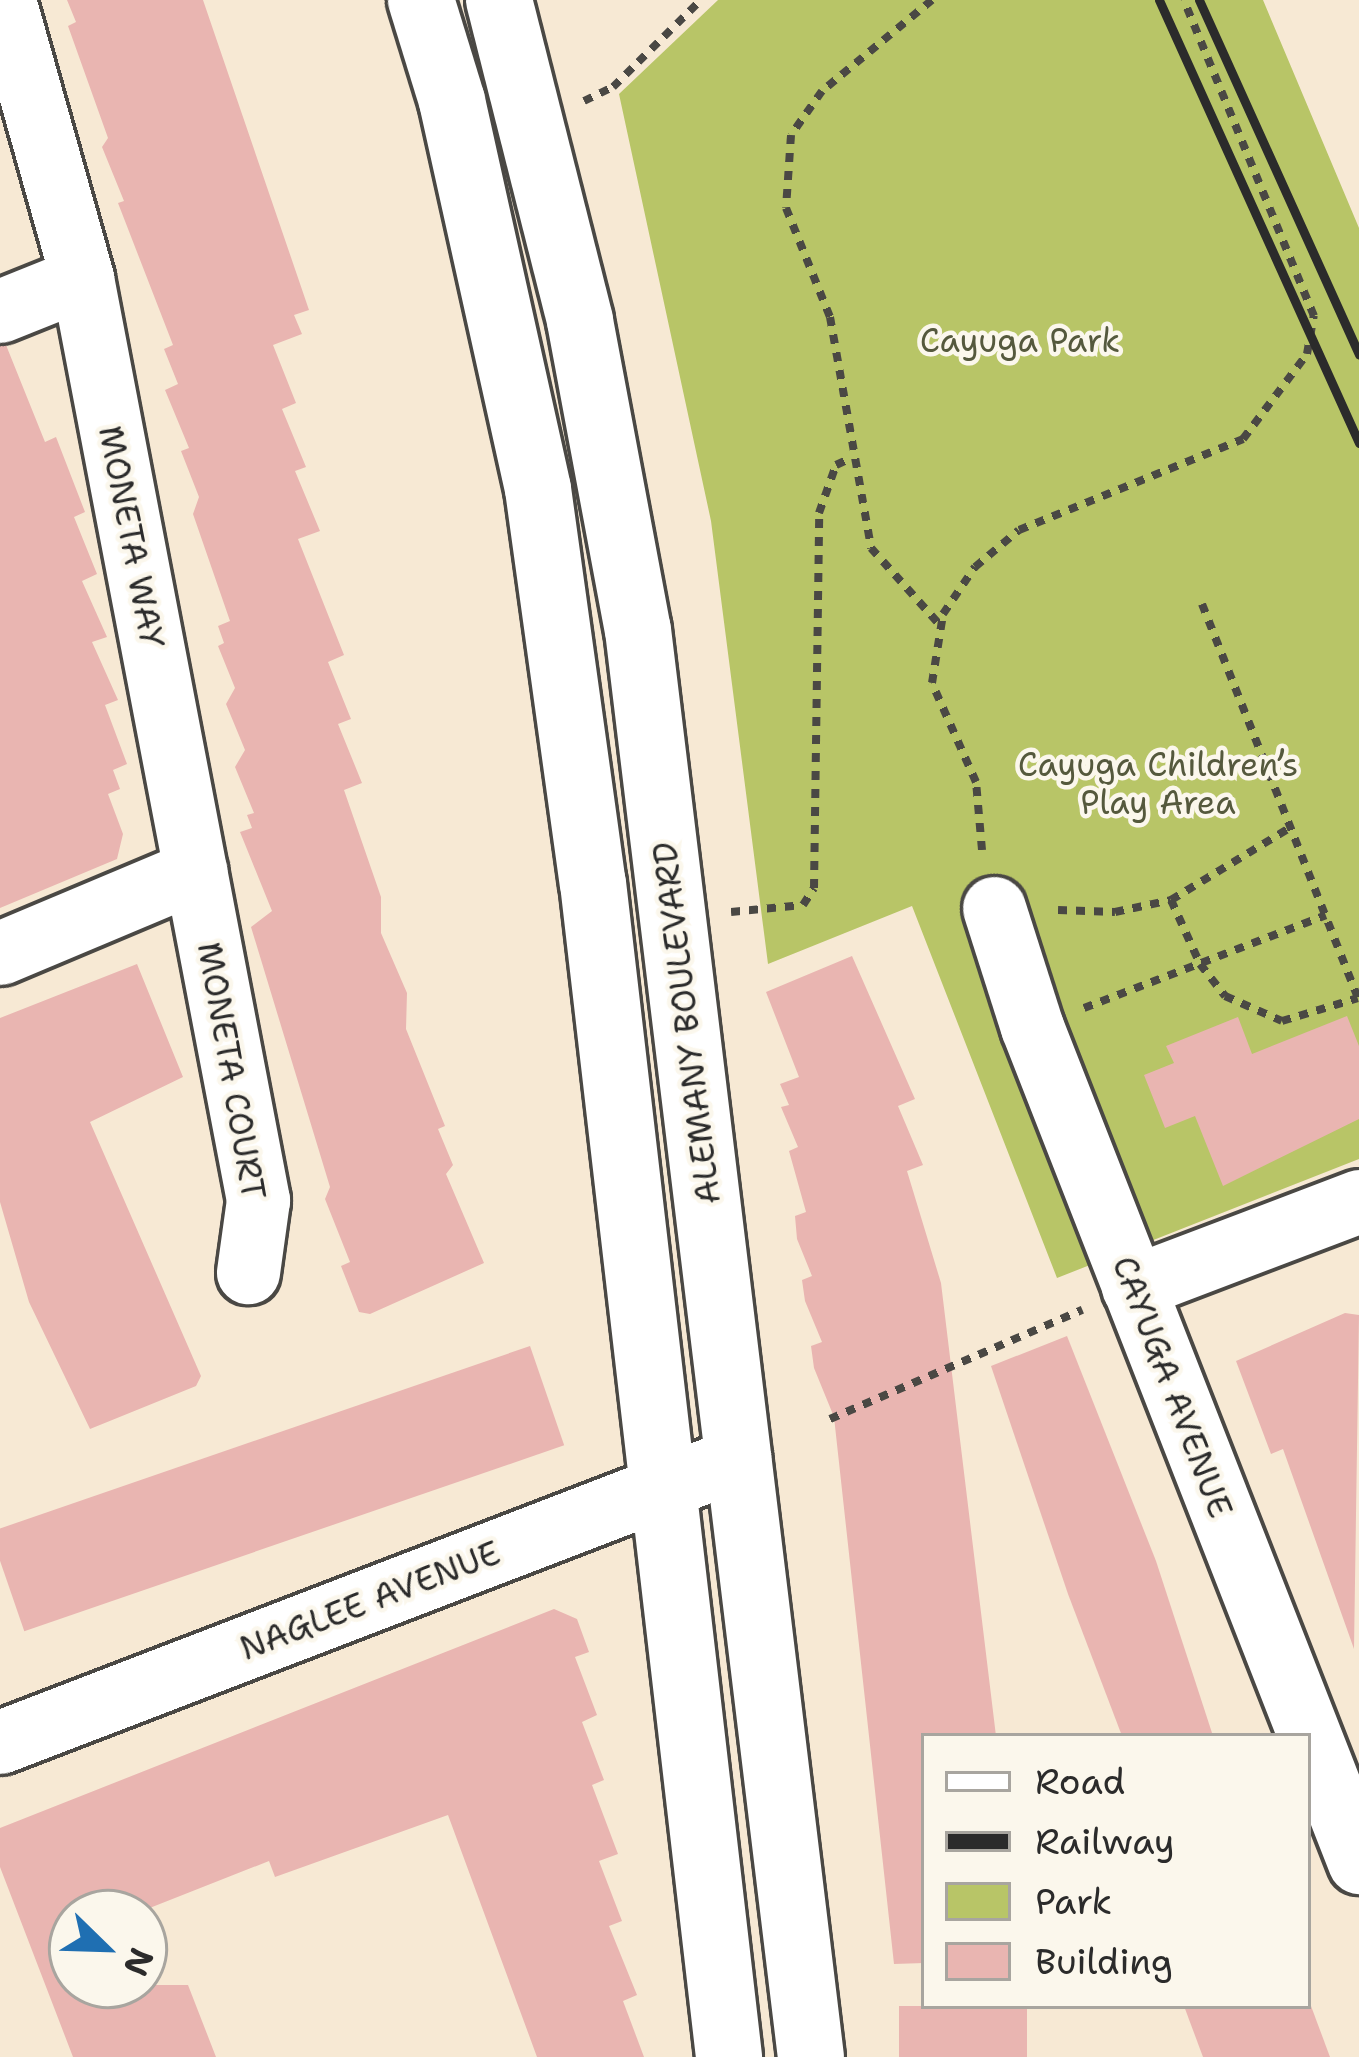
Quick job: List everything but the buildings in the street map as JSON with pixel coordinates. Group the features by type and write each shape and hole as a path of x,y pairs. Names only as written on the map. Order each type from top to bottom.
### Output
{"main road":[{"path":"421,0 452,101 538,489 593,883 729,2057"},
{"name":"ALEMANY BOULEVARD","path":"499,0 534,126 638,630 811,2057"}],"street":[{"name":"MONETA WAY","path":"4,0 82,278 195,871"},
{"path":"0,311 82,278"},
{"path":"0,953 195,871"},
{"name":"MONETA COURT","path":"195,871 258,1200 248,1272"},
{"name":"CAYUGA AVENUE","path":"994,908 1032,1027 1308,1733"},
{"path":"1133,1287 1359,1201"},
{"name":"NAGLEE AVENUE","path":"0,1742 739,1458"},
{"name":"CAYUGA AVENUE","path":"1311,1740 1359,1862"}],"path":[{"path":"534,126 613,87 701,0"},
{"path":"932,0 822,91 790,135 786,208 830,317 849,459 871,548 939,625"},
{"path":"1184,0 1314,316 1307,355 1243,440 1019,530 975,567 939,625 932,683 976,782 994,908 1115,912 1172,900 1291,827"},
{"path":"676,916 802,905 814,888 819,513 836,465 849,459"},
{"path":"1172,900 1200,964 1225,996 1282,1021 1359,999 1202,604"},
{"path":"1032,1027 1326,915"},
{"path":"830,1419 1133,1287"}],"green space":[{"name":"Cayuga Park","path":"718,0 1263,0 1359,228 1359,1159 1057,1278 912,906 768,964 711,521 619,94"}],"railway":[{"path":"1159,0 1359,443"},
{"path":"1199,0 1359,355"}],"park label":[{"name":"Cayuga Children’s Play Area","path":"1158,784"}]}
